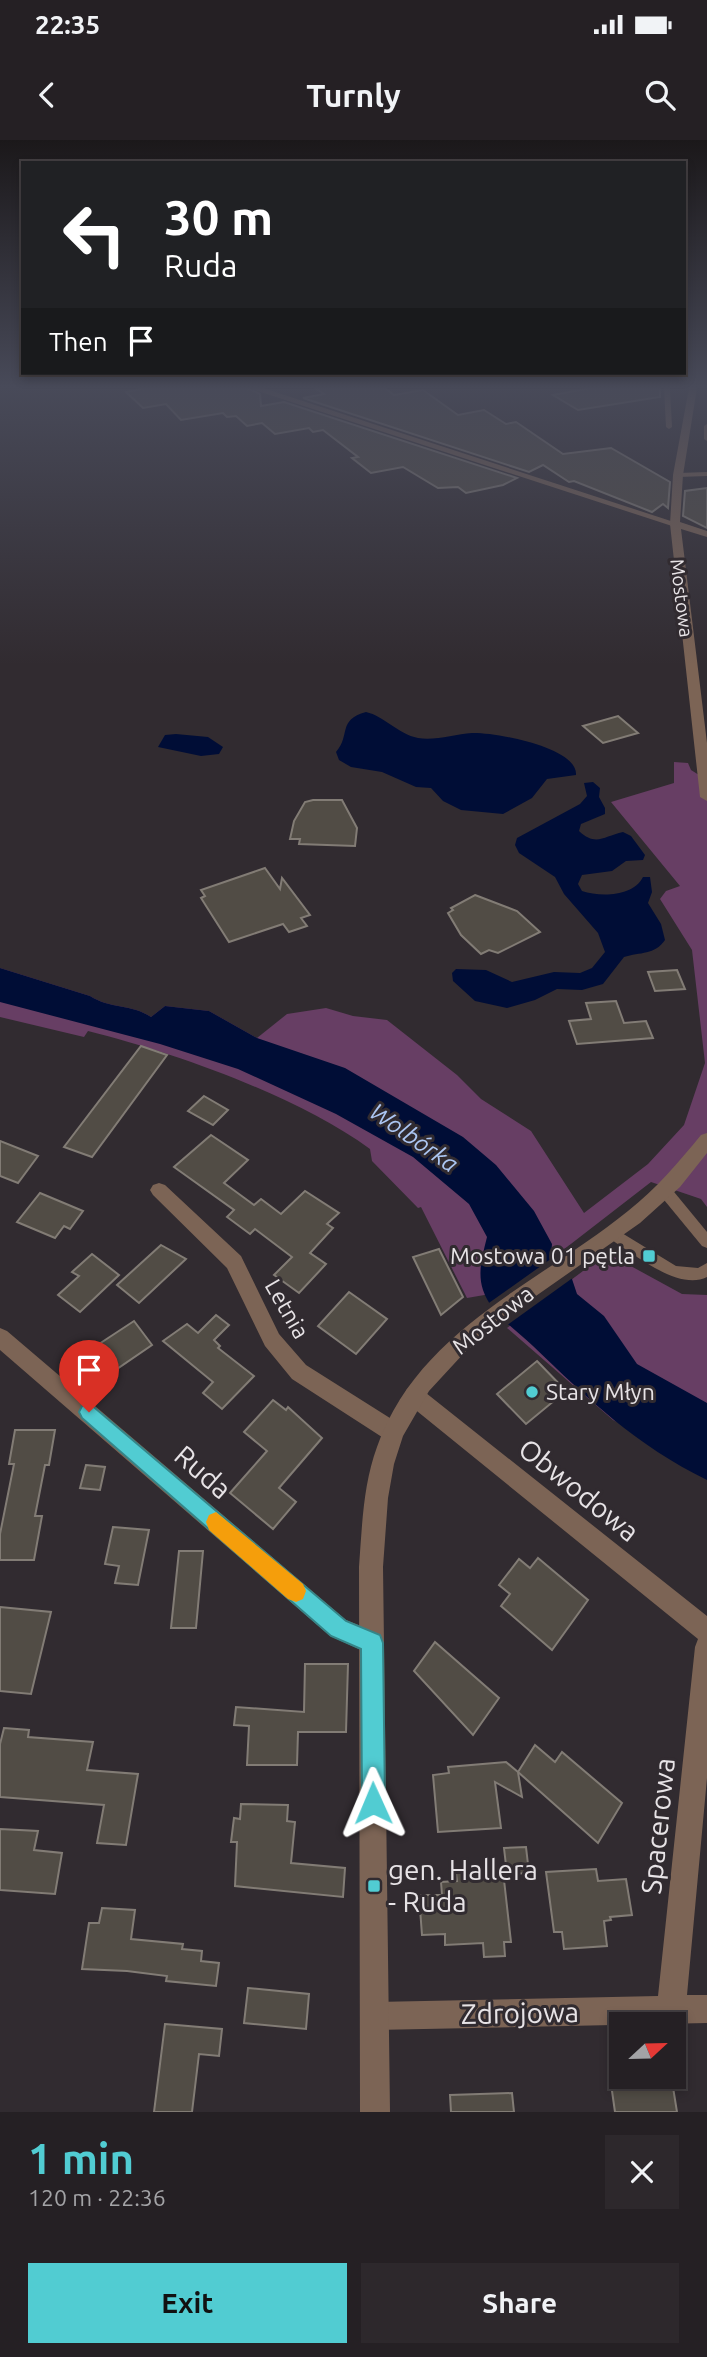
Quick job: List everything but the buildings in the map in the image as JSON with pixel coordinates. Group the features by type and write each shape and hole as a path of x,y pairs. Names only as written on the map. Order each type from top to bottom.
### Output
{"street":[{"path":"538,480 707,534"},
{"name":"Mostowa","path":"678,480 675,524 707,797"},
{"name":"Mostowa","path":"375,2112 371,1567 376,1494 393,1432 414,1396 454,1347 612,1233 665,1191 684,1172 707,1140"},
{"name":"Letnia","path":"159,1189 234,1262 272,1340 299,1372 393,1432"},
{"name":"Ruda","path":"2,1341 338,1628 372,1643"},
{"name":"Obwodowa","path":"414,1396 707,1631"},
{"name":"Spacerowa","path":"671,2011 707,1647"},
{"name":"Zdrojowa","path":"375,2015 707,2009"}],"lane":[{"path":"665,1191 707,1242"},
{"path":"612,1233 674,1272 700,1274 707,1269"}],"shaded area":[{"path":"674,762 688,763 691,770 707,780 707,1207 701,1199 651,1182 567,1247 496,1293 467,1298 421,1207 418,1208 372,1161 370,1149 308,1111 235,1078 159,1051 88,1031 84,1037 0,1017 0,968 151,1017 165,1006 209,1011 257,1038 287,1014 326,1008 353,1016 387,1020 457,1075 481,1099 531,1131 584,1213 648,1164 684,1125 705,1063 692,950 660,899 666,891 680,886 611,802 674,783"},
{"path":"607,1253 682,1294 707,1295 707,1467 613,1420 507,1328"}],"water":[{"path":"366,712 418,738 483,733 533,743 564,756 573,765 576,775 547,779 532,798 503,814 461,810 443,801 431,788 416,787 382,772 351,767 339,760 336,752 348,724 357,715"},
{"path":"165,735 208,737 223,747 219,754 201,756 158,747"},
{"path":"593,782 600,788 599,797 605,814 581,824 579,831 595,839 623,832 631,836 645,855 643,860 626,861 612,871 582,875 578,884 582,891 589,893 615,894 632,888 643,877 650,877 652,892 648,903 661,924 665,940 652,951 624,957 603,984 582,990 557,989 535,1000 507,1008 475,1001 453,981 452,973 456,969 486,970 512,982 554,972 580,973 592,968 605,952 598,933 564,894 555,877 519,853 515,845 517,838 580,804 587,796 584,783"},
{"name":"Wolbórka","path":"0,968 151,1017 165,1006 209,1011 257,1038 345,1068 463,1137 496,1165 534,1211 552,1244 551,1257 572,1279 577,1294 604,1316 637,1364 707,1403 707,1480 658,1452 614,1420 498,1314 487,1299 481,1283 481,1263 487,1237 469,1204 413,1157 336,1114 238,1069 160,1044 0,1002"}],"pier":[{"path":"555,1256 574,1277 506,1326 486,1305"}],"slow traffic":[{"path":"216,1522 296,1591"}],"place":[{"name":"Mostowa 01 pętla","path":"649,1256"},
{"name":"Stary Młyn","path":"532,1392"},
{"name":"gen. Hallera - Ruda","path":"374,1886"}],"route":[{"path":"89,1412 338,1628 372,1643 373,1803"}]}
